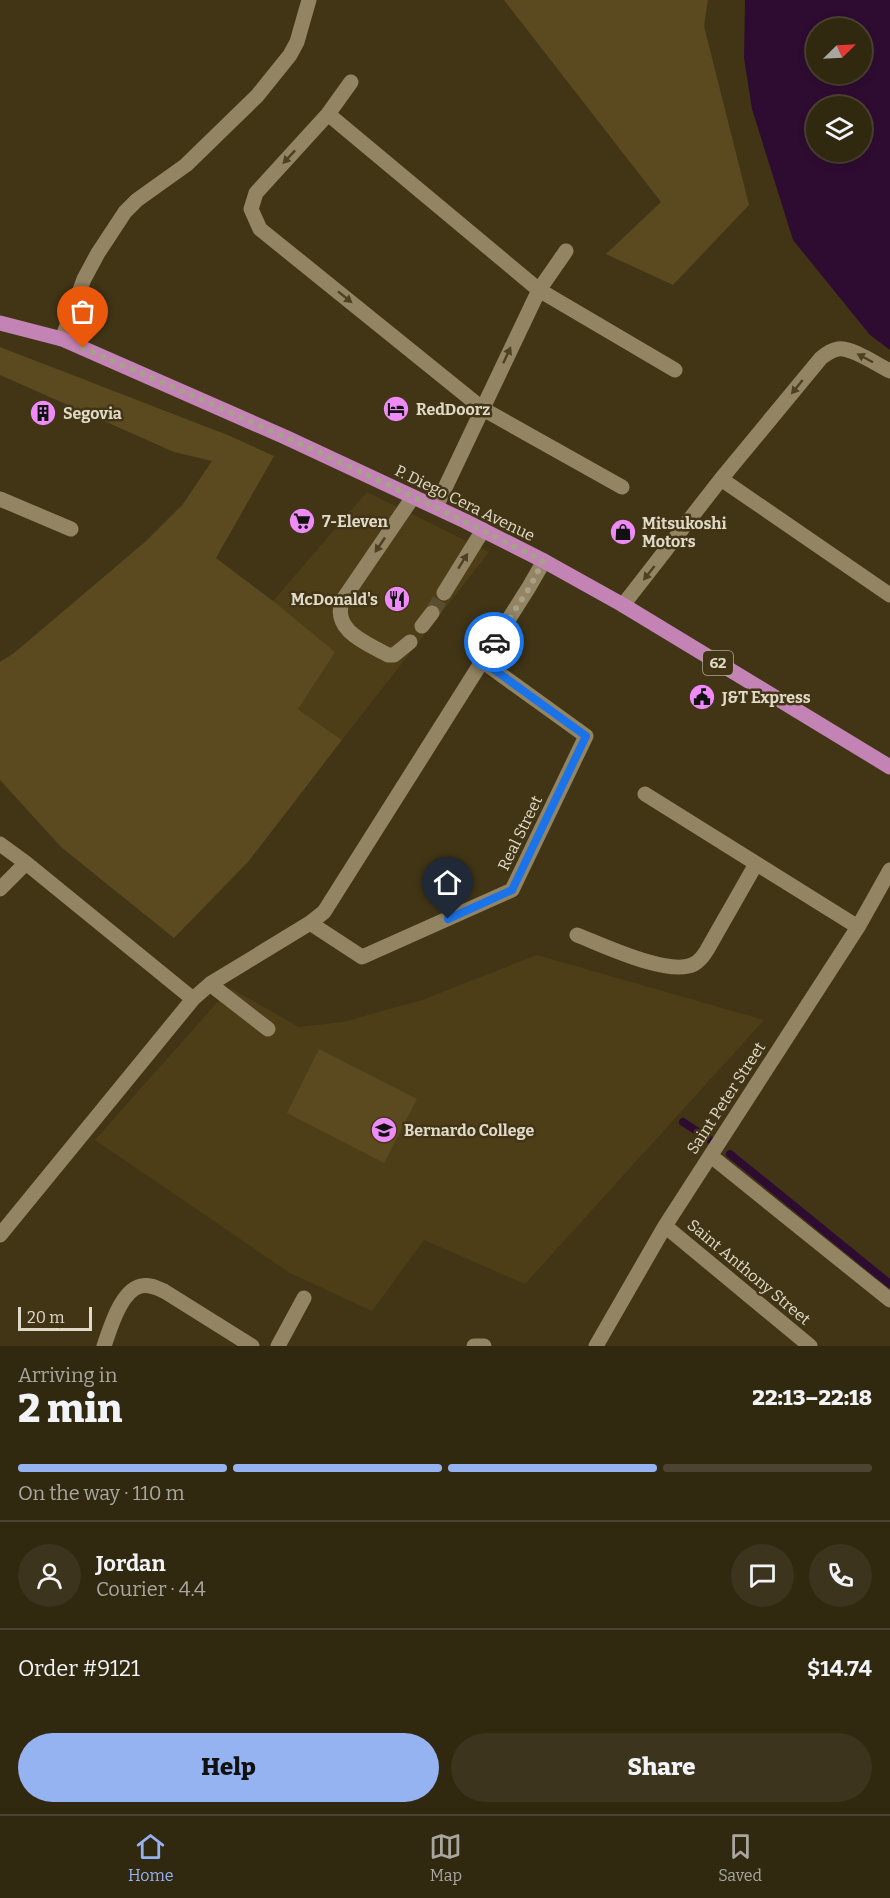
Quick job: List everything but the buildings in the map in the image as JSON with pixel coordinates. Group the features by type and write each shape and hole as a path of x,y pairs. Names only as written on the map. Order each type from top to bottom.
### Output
{"main road":[{"name":"P. Diego Cera Avenue","path":"0,322 62,339 266,428 483,530 623,605 890,767"}],"street":[{"path":"62,339 84,279 120,219 137,200 186,165 257,96 290,55 297,42 309,0"},
{"path":"351,82 328,114 256,193 252,209 260,229 483,409 622,487"},
{"path":"328,114 539,290 675,370"},
{"path":"436,507 539,290 566,251"},
{"path":"623,605 721,479 821,358 839,349 850,350 890,371"},
{"path":"721,479 890,595"},
{"path":"410,642 394,655 388,655 348,632 339,609 342,601 413,497"},
{"path":"0,499 71,529"},
{"path":"444,593 483,530"},
{"path":"0,1235 193,999 210,984 310,923 324,912 530,587 543,561"},
{"path":"422,626 432,613"},
{"name":"Real Street","path":"310,923 362,957 512,890 586,736 482,661"},
{"path":"645,794 858,927"},
{"path":"0,844 193,999"},
{"path":"0,889 26,863"},
{"path":"576,935 657,964 674,968 695,964 707,950 756,864"},
{"name":"Saint Peter Street","path":"596,1346 664,1226 858,927 890,870"},
{"path":"210,984 268,1029"},
{"path":"711,1156 890,1300"},
{"name":"Saint Anthony Street","path":"664,1226 792,1341 810,1346"},
{"path":"104,1346 125,1297 139,1286 153,1286 252,1346"},
{"path":"278,1346 303,1298"},
{"path":"474,1346 484,1346"}],"shaded area":[{"path":"504,0 708,0 704,26 749,205 673,285 606,254 661,202"},
{"path":"745,0 890,0 890,350 870,335 793,240 752,109 744,58"},
{"path":"0,347 230,436 274,456 216,558 335,652 298,709 342,740 248,862 174,938 61,847 0,780 0,662 14,653 145,542 183,504 212,461 174,452 0,375"},
{"path":"367,492 489,552 342,740 298,709 273,601"},
{"name":"Bernardo College","path":"537,955 764,1020 525,1284 424,1240 372,1311 290,1273 95,1140 230,988 299,1027 343,1022 422,1000"},
{"path":"319,1049 417,1099 384,1163 287,1113"}],"waterway":[{"path":"683,1122 710,1140"},
{"path":"730,1154 890,1284"}],"tunnel":[{"path":"432,613 444,593"}],"way so far":[{"path":"83,348 285,437 465,521 543,561 530,587 494,642"}],"place":[{"name":"RedDoorz","path":"396,409"},
{"name":"Segovia","path":"43,413"},
{"name":"7-Eleven","path":"302,521"},
{"name":"Mitsukoshi Motors","path":"623,532"},
{"name":"McDonald's","path":"397,599"},
{"name":"J&T Express","path":"702,697"},
{"name":"Bernardo College","path":"384,1130"}],"route":[{"path":"448,919 512,890 586,736 482,661 494,642"}]}
